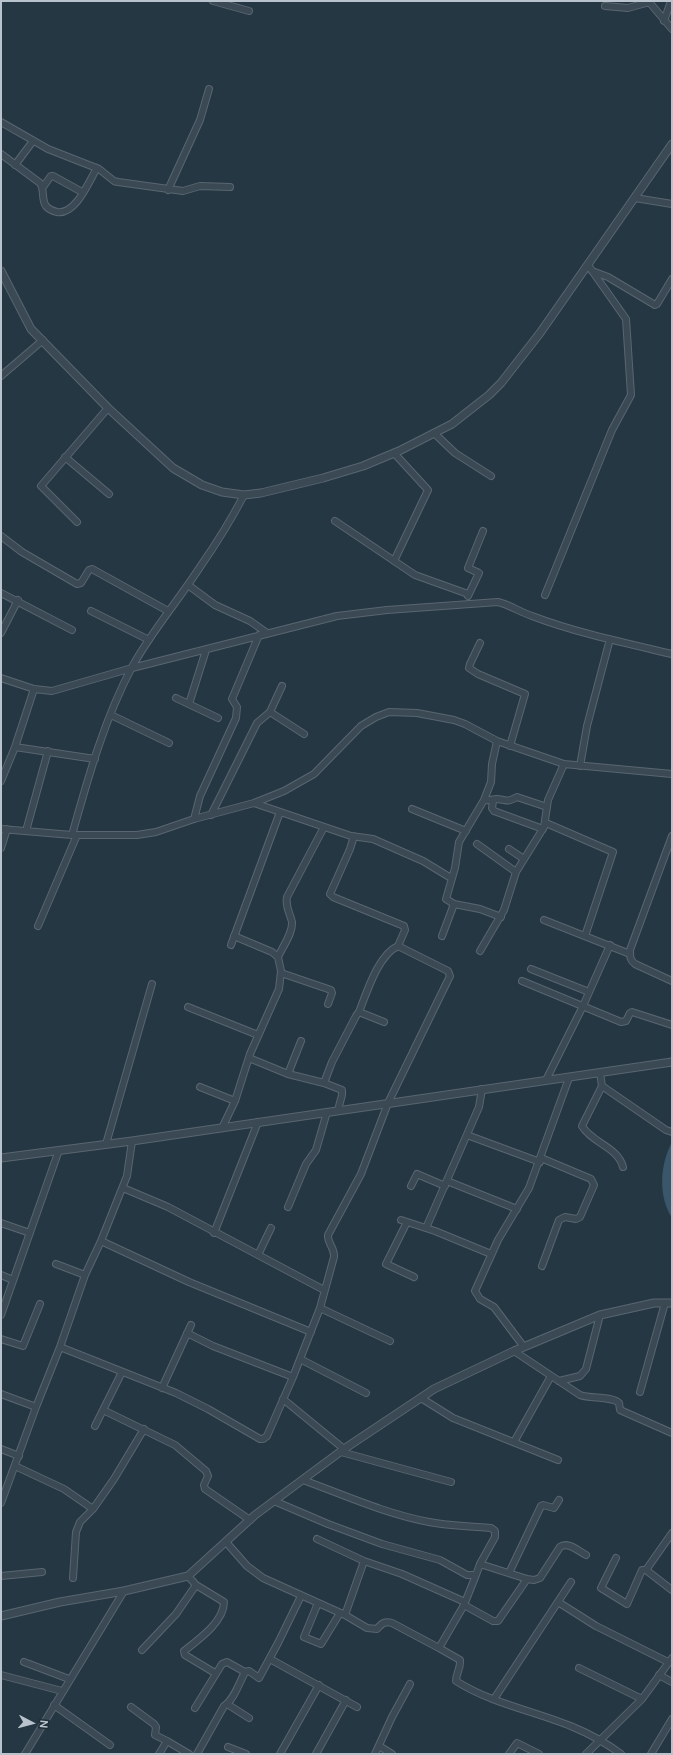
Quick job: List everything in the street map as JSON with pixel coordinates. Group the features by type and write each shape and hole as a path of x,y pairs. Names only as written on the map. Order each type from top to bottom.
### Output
{"street":[{"path":"213,1 249,11"},
{"path":"664,21 670,1"},
{"path":"605,6 633,7 646,2 652,5 672,29"},
{"path":"168,190 200,120 209,89"},
{"path":"1,122 48,150 96,168 118,182 183,192 200,186 230,187"},
{"path":"14,165 33,141"},
{"path":"1,271 31,329 108,408 173,468 186,476 216,490 244,495 261,493 323,478 363,466 394,453 452,424 489,395 501,384 590,268 672,144"},
{"path":"1,154 42,187 45,206 56,212 71,209 96,168"},
{"path":"42,187 52,176 82,192"},
{"path":"635,198 672,204"},
{"path":"590,268 608,276 652,305 657,304 669,290 672,279"},
{"path":"545,595 612,430 631,395 626,319 590,268"},
{"path":"1,376 43,340"},
{"path":"77,522 41,488 41,484 108,408"},
{"path":"434,433 455,453 491,476"},
{"path":"394,453 428,490 394,561"},
{"path":"65,457 109,494"},
{"path":"38,926 74,835 95,759 111,715 132,668 168,611 188,585 232,517 244,495"},
{"path":"334,521 415,576 468,594"},
{"path":"467,604 468,594 479,573 468,568 484,531"},
{"path":"1,536 22,552 77,584 81,583 89,570 92,569 168,611"},
{"path":"188,585 216,605 250,621 267,633"},
{"path":"1,593 18,600 72,630"},
{"path":"1,633 18,600"},
{"path":"1,678 34,689 52,691 132,668 337,616 386,610 498,602 532,616 672,654"},
{"path":"91,611 149,640"},
{"path":"194,819 200,796 236,718 237,707 232,702 232,699 259,636"},
{"path":"580,766 587,726 610,638"},
{"path":"480,643 469,668 478,674 525,694 510,746"},
{"path":"188,704 206,650"},
{"path":"211,815 257,723 270,712 282,686"},
{"path":"1,781 15,747 34,689"},
{"path":"176,698 218,718"},
{"path":"270,712 304,734"},
{"path":"1,848 4,829 74,835 137,835 156,832 194,819 254,803 284,791 314,774 361,726 376,717 389,712 417,713 454,720 510,746 564,764 672,774"},
{"path":"111,715 169,743"},
{"path":"498,741 492,764 491,782 484,800 459,842 455,868 446,899 454,904 480,908 501,917"},
{"path":"15,747 95,759"},
{"path":"26,831 48,751"},
{"path":"480,951 501,917 516,872 544,826 550,795 564,764"},
{"path":"484,800 493,801 498,799 509,802 518,797 547,807"},
{"path":"493,801 492,808 494,811 544,826 613,852 585,936"},
{"path":"254,803 324,827 373,840 395,848 423,861 451,878"},
{"path":"412,809 466,831"},
{"path":"231,945 280,812"},
{"path":"222,1128 235,1101 258,1035 279,989 281,973 278,956 291,929 291,918 286,905 287,898 324,827"},
{"path":"324,1083 335,1056 359,1012 376,970 391,949 398,946 405,930 404,926 333,897 330,894 350,849 354,836"},
{"path":"672,836 630,954 631,961 635,964 672,981"},
{"path":"477,844 516,872"},
{"path":"509,849 524,859"},
{"path":"442,936 454,904"},
{"path":"544,920 630,954"},
{"path":"234,936 278,956"},
{"path":"546,1080 583,1006 610,945"},
{"path":"60,1347 162,1388 208,1409 260,1439 264,1439 267,1436 293,1377 320,1308 334,1253 328,1240 328,1235 361,1174 388,1103 450,976 448,971 398,946"},
{"path":"531,969 589,992"},
{"path":"281,973 331,990 332,993 328,1004"},
{"path":"522,981 621,1022 626,1021 632,1012 672,1025"},
{"path":"106,1144 152,984"},
{"path":"188,1007 258,1035"},
{"path":"359,1012 384,1022"},
{"path":"288,1074 301,1041"},
{"path":"249,1058 288,1074 324,1083 342,1090 338,1110"},
{"path":"1,1158 132,1141 672,1062"},
{"path":"600,1073 602,1086 582,1126 588,1133 618,1155 623,1167"},
{"path":"524,1347 494,1307 480,1299 475,1292 491,1254 529,1188 569,1078"},
{"path":"602,1086 666,1130 672,1132"},
{"path":"200,1087 235,1101"},
{"path":"426,1228 479,1107 482,1089"},
{"path":"288,1207 306,1164 316,1150 327,1112"},
{"path":"214,1232 258,1122"},
{"path":"467,1135 591,1179 594,1185 580,1217 576,1219 565,1217 559,1220 542,1266"},
{"path":"1,1503 4,1485 19,1456 85,1275 123,1188 127,1176 132,1141"},
{"path":"1,1315 59,1150"},
{"path":"411,1186 417,1174 517,1208"},
{"path":"123,1188 168,1207 324,1290"},
{"path":"414,1277 386,1264 404,1221 426,1228 491,1254"},
{"path":"1,1223 30,1233"},
{"path":"258,1255 271,1228"},
{"path":"101,1241 189,1282 310,1332"},
{"path":"56,1264 85,1275"},
{"path":"1,1275 13,1280"},
{"path":"1,1616 60,1602 124,1591 188,1576 250,1520 274,1501 342,1451 434,1389 514,1351 600,1315 654,1303 668,1303 640,1392"},
{"path":"1,1339 22,1346 40,1304"},
{"path":"320,1308 390,1341"},
{"path":"559,1381 580,1376 586,1369 600,1315"},
{"path":"162,1388 191,1325"},
{"path":"187,1333 213,1346 293,1377"},
{"path":"514,1351 585,1397 617,1401 620,1410 672,1432"},
{"path":"300,1359 366,1393"},
{"path":"95,1426 122,1372"},
{"path":"514,1442 551,1376"},
{"path":"1,1394 36,1407"},
{"path":"421,1398 453,1418 558,1460"},
{"path":"283,1399 342,1451 451,1482"},
{"path":"103,1410 175,1445 189,1456 207,1474 204,1485 206,1489 250,1520"},
{"path":"73,1578 76,1532 80,1522 93,1509 114,1479 144,1429"},
{"path":"1,1449 19,1456"},
{"path":"15,1466 64,1489 93,1509"},
{"path":"303,1480 362,1502 416,1519 439,1524 494,1530 496,1533 495,1537 480,1564 465,1603 439,1648"},
{"path":"509,1573 541,1506 544,1505 554,1508 559,1500"},
{"path":"274,1501 375,1542 440,1560 467,1575 476,1575"},
{"path":"616,1558 601,1588 627,1604 642,1570 646,1570 672,1533"},
{"path":"317,1539 364,1561 402,1574 465,1603 493,1621 498,1621 527,1578"},
{"path":"226,1542 247,1566 263,1578 343,1614 372,1629 377,1629 382,1623 387,1621 392,1623 460,1660 456,1681 494,1699 573,1727 600,1740 621,1754"},
{"path":"480,1564 534,1580 540,1578 560,1547 564,1545 567,1545 586,1555"},
{"path":"318,1603 304,1637 321,1644 343,1614 364,1561"},
{"path":"646,1570 672,1590"},
{"path":"1,1576 42,1572"},
{"path":"188,1576 196,1585 224,1602 224,1607 209,1630 184,1652 215,1674"},
{"path":"494,1699 571,1582"},
{"path":"142,1650 176,1614 196,1585"},
{"path":"25,1754 124,1591"},
{"path":"195,1708 222,1664 227,1662 245,1672 249,1671 259,1678 301,1596"},
{"path":"558,1602 596,1626 670,1660 642,1699 586,1754"},
{"path":"270,1659 357,1707"},
{"path":"24,1662 69,1680"},
{"path":"579,1668 642,1699"},
{"path":"197,1754 245,1672"},
{"path":"1,1675 62,1691"},
{"path":"659,1675 672,1682"},
{"path":"375,1754 392,1717 410,1684"},
{"path":"280,1754 319,1685"},
{"path":"316,1754 346,1700"},
{"path":"54,1704 110,1745"},
{"path":"227,1704 249,1718"},
{"path":"131,1708 154,1724 156,1727 155,1735 189,1754"},
{"path":"651,1754 672,1719"},
{"path":"159,1754 167,1742"},
{"path":"509,1754 517,1743 539,1754"},
{"path":"379,1746 392,1754"},
{"path":"228,1747 246,1754"}],"water":[{"path":"671,1144 672,1218 664,1200 662,1181 667,1153"}]}
